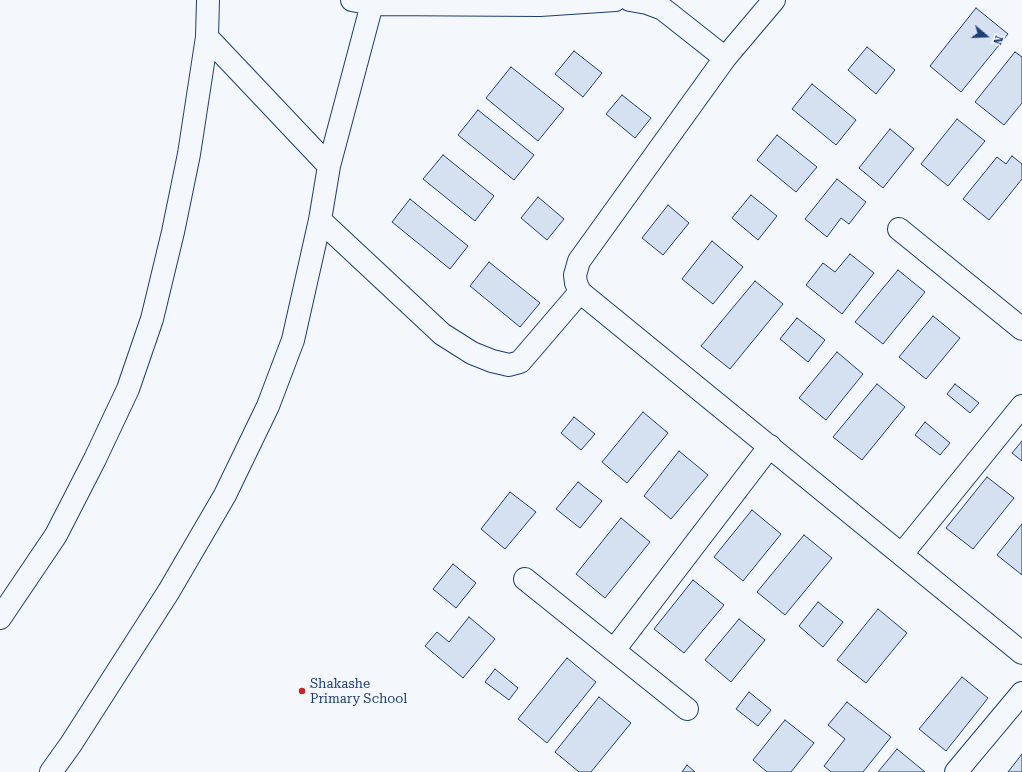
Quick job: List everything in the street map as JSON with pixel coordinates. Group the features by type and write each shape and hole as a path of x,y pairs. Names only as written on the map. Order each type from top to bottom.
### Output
{"street":[{"path":"0,618 56,535 128,389 152,319 173,232 189,154 207,37 208,0"},
{"path":"51,772 71,744 169,590 225,495 268,406 293,340 320,220 329,166 362,2 540,5 615,0"},
{"path":"630,0 647,3 663,9 725,58"},
{"path":"774,0 725,58 579,261 575,275 576,283 580,292 1022,653"},
{"path":"207,37 329,166"},
{"path":"320,220 442,334 472,353 492,361 509,365 520,362 580,292"},
{"path":"899,229 1022,329"},
{"path":"902,554 1022,406"},
{"path":"614,650 770,446"},
{"path":"525,579 687,709"},
{"path":"956,772 1022,693"}],"building":[{"path":"976,8 1008,34 961,92 930,66"},
{"path":"867,47 895,70 876,94 848,70"},
{"path":"574,51 602,73 583,97 555,74"},
{"path":"1015,52 1022,57 1022,103 1004,125 975,102"},
{"path":"511,67 564,109 538,141 486,98"},
{"path":"812,84 856,120 836,145 792,109"},
{"path":"622,95 651,118 635,138 606,114"},
{"path":"478,110 534,155 514,180 458,135"},
{"path":"957,119 985,141 948,186 921,164"},
{"path":"890,129 914,149 883,188 859,168"},
{"path":"777,135 817,167 796,192 757,160"},
{"path":"443,155 494,196 475,221 423,179"},
{"path":"1012,156 1022,164 1022,179 989,220 963,199 997,157 1006,164"},
{"path":"837,179 866,202 849,224 841,218 827,237 805,219"},
{"path":"751,195 777,216 758,240 732,218"},
{"path":"538,197 564,219 547,240 521,218"},
{"path":"410,199 468,246 450,269 392,222"},
{"path":"668,205 689,223 663,255 642,238"},
{"path":"712,241 743,267 713,304 682,279"},
{"path":"850,254 874,273 842,314 806,285 823,263 835,272"},
{"path":"489,262 540,303 520,327 470,286"},
{"path":"898,270 925,292 883,344 855,322"},
{"path":"755,281 783,304 730,369 701,346"},
{"path":"933,316 960,338 926,379 899,357"},
{"path":"797,318 825,340 808,362 780,339"},
{"path":"837,352 863,374 826,420 799,398"},
{"path":"877,384 905,407 862,460 833,437"},
{"path":"955,384 979,403 970,413 947,394"},
{"path":"643,412 668,433 627,483 602,462"},
{"path":"574,417 595,434 581,450 561,433"},
{"path":"925,422 950,443 940,455 915,435"},
{"path":"1022,441 1022,461 1012,453"},
{"path":"679,451 708,475 671,519 644,496"},
{"path":"987,477 1014,498 973,549 946,528"},
{"path":"578,482 602,501 580,528 556,509"},
{"path":"510,492 536,512 505,549 481,529"},
{"path":"752,510 781,534 743,581 714,557"},
{"path":"621,518 650,542 605,598 576,574"},
{"path":"1022,524 1022,575 997,555"},
{"path":"804,535 832,558 785,615 757,592"},
{"path":"453,564 476,583 456,608 433,589"},
{"path":"693,580 724,605 684,653 654,629"},
{"path":"818,602 843,622 823,647 799,626"},
{"path":"878,609 907,633 866,683 837,660"},
{"path":"469,617 495,639 463,678 425,646 437,632 449,642"},
{"path":"739,619 765,640 731,682 705,660"},
{"path":"567,658 596,682 547,743 518,719"},
{"path":"495,669 518,688 509,700 485,682"},
{"path":"962,677 988,698 946,751 919,729"},
{"path":"749,692 771,710 758,726 736,709"},
{"path":"599,697 631,723 591,772 579,772 555,752"},
{"path":"847,702 891,737 863,772 831,772 824,766 845,739 828,725"},
{"path":"785,720 814,743 791,772 767,772 753,760"},
{"path":"897,749 925,772 878,772"},
{"path":"1022,754 1022,772 1008,772"},
{"path":"687,765 695,772 682,772"}],"place":[{"name":"Shakashe Primary School","path":"302,691"}]}
